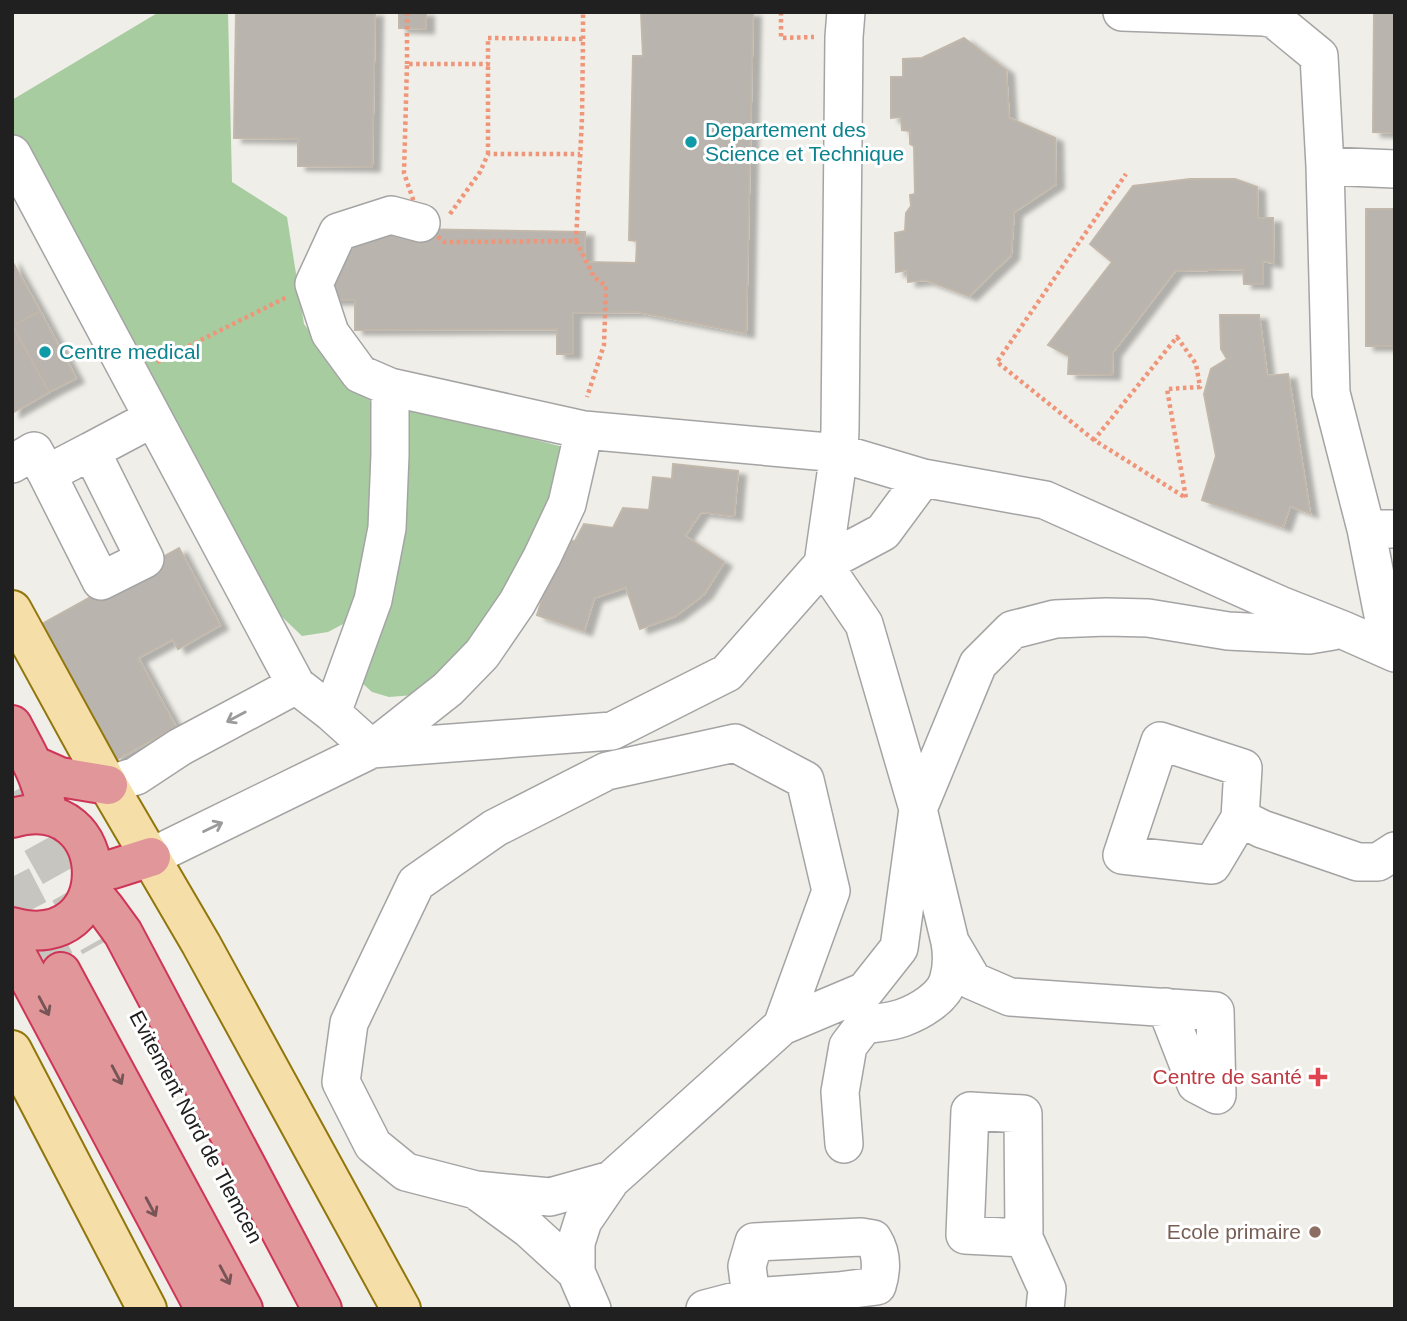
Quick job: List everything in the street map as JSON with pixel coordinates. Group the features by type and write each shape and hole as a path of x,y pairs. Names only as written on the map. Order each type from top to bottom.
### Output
{"highway":[{"path":"12,725 19,782"},
{"path":"19,782 60,777 108,785"},
{"path":"19,782 45,795 37,817"},
{"path":"37,817 82,792 108,785"},
{"path":"12,927 28,932 60,926 73,917 83,905 92,880 91,858 76,832 65,823 37,817"},
{"path":"92,880 123,866 151,858"},
{"path":"92,880 321,1309"},
{"name":"Evitement Nord de Tlemcen","path":"99,945 293,1309"},
{"path":"12,946 205,1309"},
{"name":"Evitement Nord de Tlemcen","path":"61,972 243,1309"}],"main road":[{"path":"12,610 108,785 201,944 401,1309"},
{"path":"92,880 112,897 157,967 339,1309"},
{"path":"13,1053 147,1309"}],"lane":[{"path":"428,229 391,215 338,232 314,284 330,333 360,374 390,387 585,413 839,453 923,478 1045,500 1392,652 1380,529 1331,393 1319,56 1276,16 1122,12"},
{"path":"844,1144 840,1092 848,1046 864,1025 901,1018 919,1010 940,995 948,981 951,953 918,809 863,624 823,564 839,453 845,24"},
{"path":"1325,166 1395,169"},
{"path":"18,178 131,375 296,684 372,749 612,731 727,673 823,564 883,532 923,478"},
{"path":"332,713 373,600 387,528 390,387"},
{"path":"151,858 372,749 448,689 482,654 517,603 542,557 567,504 585,413"},
{"path":"47,474 153,418"},
{"path":"12,464 34,452 101,581 145,559 91,451"},
{"path":"592,1309 576,1272 576,1243 583,1221 611,1180 782,1026 865,991 899,948 918,809 978,664 1012,630 1055,619 1106,617 1148,618 1228,631 1282,634 1309,635 1343,630"},
{"path":"108,785 136,776 180,747 296,684"},
{"path":"611,1180 550,1197 476,1190 406,1172 373,1145 341,1082 349,1023 416,883 495,828 607,771 735,743 805,780 831,891 782,1026"},
{"path":"1240,818 1262,829 1358,862 1378,862 1395,851"},
{"path":"950,942 973,981 1010,997 1166,1007"},
{"path":"476,1190 529,1229 576,1272"},
{"path":"1024,1238 1046,1289 1045,1309"},
{"path":"705,1309 751,1297"}],"path":[{"path":"407,12 404,173 428,229 444,242 576,241"},
{"path":"583,12 576,241 594,277 606,286 604,345 585,413"},
{"path":"781,12 781,38 845,24"},
{"path":"428,229 480,172 488,154 488,38 583,39"},
{"path":"407,64 488,64"},
{"path":"488,154 580,154"},
{"path":"1094,440 1177,337 1196,364 1200,387 1167,389 1186,498 1094,440 997,362 1126,174"},
{"path":"131,375 314,284"}],"green space":[{"path":"159,12 228,12 232,182 287,217 304,324 350,385 380,404 372,551 347,622 328,632 302,636 279,614 12,131 12,100"},
{"path":"408,407 567,448 538,535 494,620 454,665 414,695 389,697 372,692 361,682"}],"building":[{"path":"236,12 375,12 372,167 298,166 298,139 234,138"},
{"path":"399,12 426,12 426,29 399,28"},
{"name":"Departement des Science et Technique","path":"641,12 753,12 746,333 638,312 573,313 573,354 557,354 557,329 355,330 355,300 323,300 349,228 585,232 585,262 636,263 637,241 629,240 633,56 643,56"},
{"path":"1374,12 1395,12 1395,133 1373,132"},
{"path":"964,38 1006,70 1009,118 1055,138 1056,184 1014,212 1011,255 969,296 926,280 908,282 907,270 896,272 895,233 905,231 906,213 911,206 910,195 915,194 914,146 910,144 910,131 902,130 901,117 891,118 891,77 903,77 903,59 922,58"},
{"path":"1190,179 1235,179 1257,187 1258,218 1273,218 1274,263 1263,261 1263,284 1244,284 1243,269 1175,271 1113,352 1112,375 1068,374 1069,356 1048,345 1112,262 1090,244 1133,186"},
{"path":"1366,209 1395,209 1395,346 1366,346"},
{"path":"12,261 40,311 13,326 12,325"},
{"name":"Centre medical","path":"40,311 76,378 49,392 13,326"},
{"path":"1220,315 1259,315 1267,376 1288,374 1310,513 1290,506 1283,527 1202,500 1216,456 1204,394 1211,369 1227,359 1221,349"},
{"path":"12,325 49,392 12,413"},
{"path":"673,464 738,471 734,516 701,512 685,536 724,562 704,594 675,616 640,629 626,587 594,598 584,631 537,615 561,540 575,541 584,524 613,528 623,508 649,510 653,477 672,479"},
{"path":"179,548 220,625 178,649 173,639 138,658 176,727 116,760 42,624"}],"tunnel":[{"path":"13,792 99,945"},
{"path":"12,877 61,972"}],"place":[{"name":"Departement des Science et Technique","path":"691,142"},
{"name":"Centre medical","path":"45,352"},
{"name":"Centre de santé","path":"1318,1077"},
{"name":"Ecole primaire","path":"1315,1232"}]}
